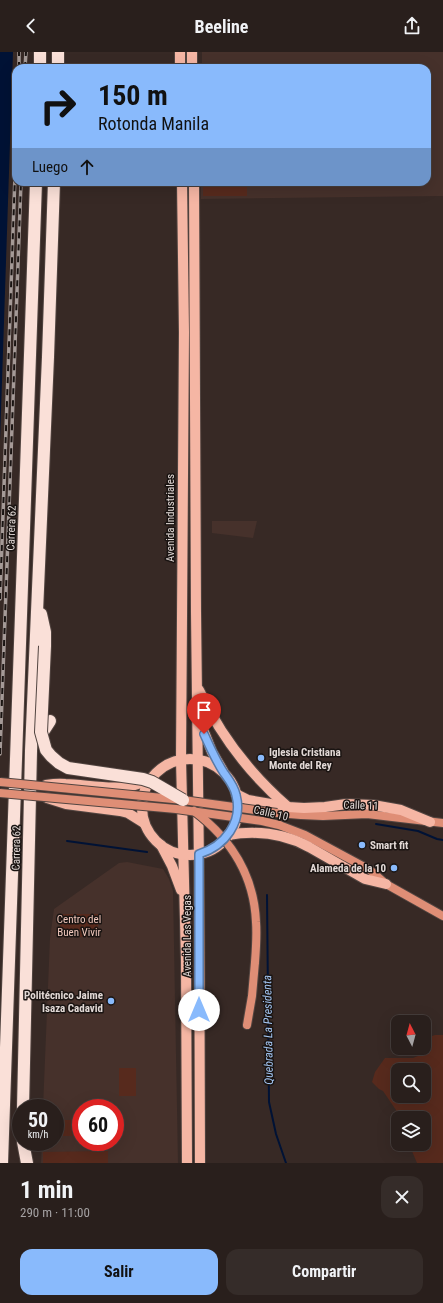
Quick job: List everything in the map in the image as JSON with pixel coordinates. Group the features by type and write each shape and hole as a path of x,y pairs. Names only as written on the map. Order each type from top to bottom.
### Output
{"highway":[{"path":"40,52 40,64"},
{"path":"58,52 58,64"},
{"name":"Carrera 62","path":"2,1163 36,186"},
{"name":"Carrera 62","path":"23,1099 31,751 54,186"},
{"path":"37,594 45,632 41,732 46,750 59,763 68,768 143,779 152,782 183,800"},
{"path":"31,751 50,720"},
{"path":"21,1163 22,1151"},
{"path":"25,1151 27,1163"}],"main road":[{"path":"180,52 180,64"},
{"path":"192,52 192,64"},
{"name":"Avenida Industriales","path":"182,186 184,332 181,760 184,854"},
{"path":"194,186 199,854"},
{"path":"197,688 215,721 233,748 254,774 288,807"},
{"path":"198,716 212,752 232,784 236,794 238,808 235,822 228,835 222,842 215,848 199,854 184,854 172,851 154,839 144,823 142,800 150,780 157,772 168,764 181,760 198,760 213,765 225,774"},
{"path":"42,786 63,783 115,788 135,786 150,780"},
{"name":"Calle 10","path":"0,782 183,800 277,813"},
{"name":"Calle 10","path":"0,793 193,811 262,821 290,828 370,870 386,884 443,916"},
{"path":"236,794 248,800 288,807 325,807 346,804 374,805 401,810 430,822"},
{"path":"42,796 60,803 128,813 144,823"},
{"path":"264,833 261,826 262,818 264,810 269,804"},
{"path":"193,811 208,822 234,851 250,886 256,923 255,962 252,996 247,1025"},
{"name":"Calle 11","path":"277,813 323,816 368,814 443,823"},
{"path":"228,835 242,833 280,835 299,842 365,879 386,884"},
{"path":"161,845 179,882 185,904"},
{"name":"Avenida Las Vegas","path":"184,854 187,1163"},
{"name":"Avenida Las Vegas","path":"199,854 200,1163"}],"shaded area":[{"path":"202,52 443,52 443,196 201,199 201,186 431,186 431,64 202,64"},
{"path":"212,521 257,521 253,538 212,533"},
{"name":"Politécnico Jaime Isaza Cadavid","path":"127,862 163,869 169,879 173,891 178,1163 41,1163 42,1151 64,1151 64,1099 43,1099 50,938 54,909 119,863"}],"green space":[{"path":"203,186 247,186 247,196 203,196"},
{"name":"Centro del Buen Vivir","path":"60,914 98,914 98,937 60,937"},
{"path":"443,1035 443,1163 417,1163 412,1151 431,1151 431,1111 396,1111 391,1103 431,1103 431,1063 391,1063 391,1103 383,1091 372,1082 375,1072 385,1058 413,1058 431,1055 431,1036"},
{"path":"119,1068 136,1068 136,1096 119,1096"},
{"path":"64,1120 72,1120 72,1136 64,1136"},
{"path":"108,1151 108,1163 43,1163 43,1152"}],"water":[{"path":"0,52 13,52 12,64 0,441"}],"waterway":[{"path":"376,824 418,831 443,840"},
{"name":"Quebrada La Presidenta","path":"67,841 147,852"},
{"name":"Quebrada La Presidenta","path":"267,895 269,1102 276,1134 286,1163"}],"railway":[{"path":"19,52 19,64"},
{"path":"25,64 26,52"},
{"path":"0,599 15,186"},
{"path":"0,754 21,186"}],"place":[{"name":"Iglesia Cristiana Monte del Rey","path":"261,758"},
{"name":"Smart fit","path":"362,845"},
{"name":"Alameda de la 10","path":"394,868"},
{"name":"Politécnico Jaime Isaza Cadavid","path":"111,1001"}],"route":[{"path":"199,1010 199,854 215,848 228,835 235,822 238,808 236,794 232,784 218,763 204,734"}]}
